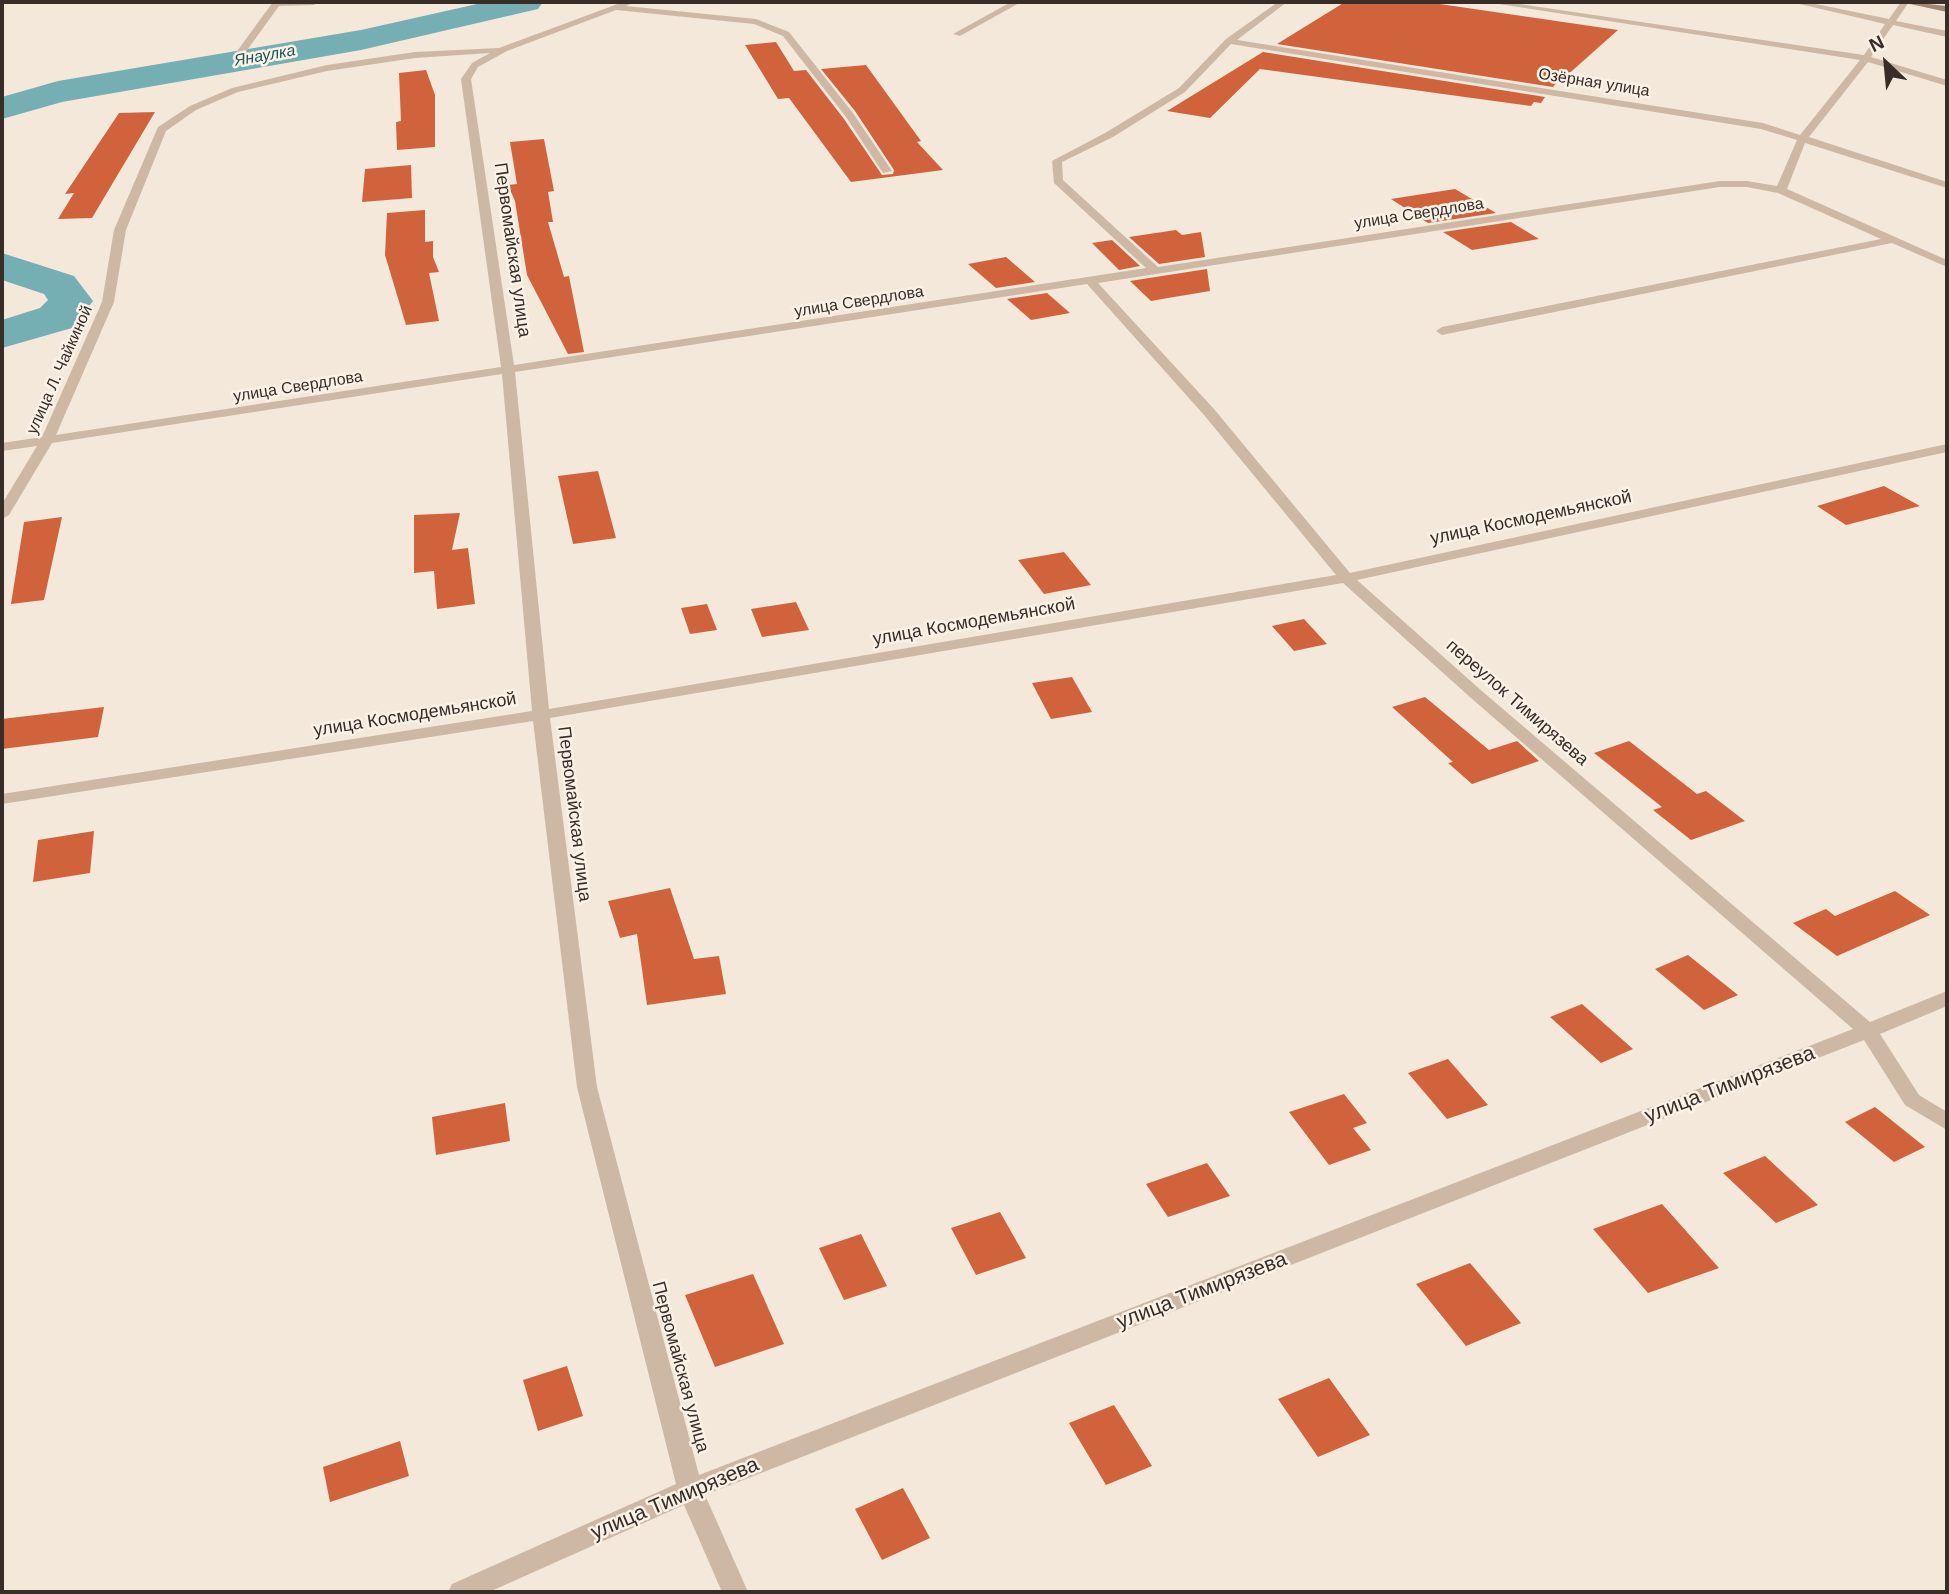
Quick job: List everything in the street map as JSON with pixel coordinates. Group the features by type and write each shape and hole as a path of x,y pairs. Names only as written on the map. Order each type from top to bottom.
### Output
{"main road":[{"path":"1913,2 1947,9"}],"street":[{"path":"237,58 277,2 314,2"},
{"path":"957,34 1017,2"},
{"path":"1154,270 1058,181 1057,161 1109,135 1182,90 1229,41 1283,2"},
{"path":"1490,2 1866,58 1947,83"},
{"path":"1795,2 1947,34"},
{"path":"1905,2 1866,58 1802,139 1781,190 1947,264"},
{"path":"623,5 756,22 786,34 850,116 887,171"},
{"name":"Первомайская улица","path":"623,5 504,49 475,65 466,79 508,370 541,715 587,1087 690,1490 735,1592"},
{"name":"Озёрная улица","path":"1229,41 1763,126 1947,185"},
{"name":"улица Л. Чайкиной","path":"2,515 46,442 108,302 120,230 162,130 193,108 235,90 327,68 415,55 504,49"},
{"name":"улица Свердлова","path":"2,447 1720,184 1747,184 1781,190"},
{"path":"1442,331 1892,240"},
{"name":"переулок Тимирязева","path":"1090,281 1209,412 1346,578 1477,695 1868,1031 1912,1100 1947,1122"},
{"name":"улица Космодемьянской","path":"2,799 541,715 1346,578 1947,448"},
{"name":"улица Тимирязева","path":"461,1592 690,1490 1947,998"}],"building":[{"path":"1345,2 1426,2 1618,30 1564,78 1560,78 1553,87 1277,44"},
{"path":"776,42 794,71 806,70 882,175 893,174 894,170 855,111 821,69 866,65 921,141 917,142 943,170 851,182 789,98 778,99 745,45"},
{"path":"1263,52 1545,97 1541,103 1534,102 1531,106 1260,69 1210,118 1167,111"},
{"path":"426,70 435,95 435,147 397,150 396,122 401,121 399,73"},
{"path":"155,112 92,218 58,219 74,193 65,194 119,113"},
{"path":"544,139 554,191 548,192 553,222 548,222 564,277 569,276 584,352 568,354 527,275 515,201 508,185 517,184 510,142"},
{"path":"411,165 412,198 362,202 365,169"},
{"path":"1455,189 1496,213 1428,223 1391,199"},
{"path":"425,210 425,242 433,241 433,257 439,272 429,273 439,321 406,325 385,255 387,213"},
{"path":"1511,222 1539,239 1472,250 1443,232"},
{"path":"1176,230 1182,235 1201,232 1205,257 1159,264 1129,237"},
{"path":"1112,240 1140,266 1119,270 1092,243"},
{"path":"1006,257 1035,282 996,288 968,264"},
{"path":"1207,269 1210,291 1151,301 1130,281"},
{"path":"1047,293 1070,313 1031,320 1007,299"},
{"path":"598,471 616,538 573,544 558,476"},
{"path":"1884,486 1920,506 1846,525 1817,506"},
{"path":"460,513 452,550 468,548 475,604 437,609 434,571 414,573 414,515"},
{"path":"62,517 44,600 11,604 24,522"},
{"path":"1064,552 1091,585 1044,594 1018,560"},
{"path":"796,602 809,630 762,637 751,609"},
{"path":"707,604 717,630 690,634 681,608"},
{"path":"1304,619 1327,644 1294,651 1272,626"},
{"path":"1072,677 1092,712 1051,719 1032,683"},
{"path":"1425,697 1489,750 1517,741 1539,761 1472,784 1448,763 1453,762 1392,707"},
{"path":"104,707 98,737 2,749 2,719"},
{"path":"1629,741 1697,794 1706,791 1745,821 1691,840 1653,810 1662,807 1594,753"},
{"path":"94,831 90,873 33,882 38,840"},
{"path":"670,888 694,959 719,956 726,994 647,1005 637,934 620,938 608,901"},
{"path":"1895,891 1930,915 1837,956 1793,923 1826,909 1835,916"},
{"path":"1688,955 1738,995 1704,1010 1655,969"},
{"path":"1582,1004 1633,1049 1601,1063 1550,1017"},
{"path":"1448,1059 1488,1105 1447,1119 1408,1073"},
{"path":"1344,1094 1367,1123 1353,1128 1371,1150 1329,1165 1289,1112"},
{"path":"505,1103 510,1141 436,1155 432,1117"},
{"path":"1875,1107 1925,1147 1894,1162 1845,1122"},
{"path":"1765,1156 1818,1205 1776,1223 1723,1173"},
{"path":"1207,1163 1230,1196 1168,1217 1146,1184"},
{"path":"1662,1204 1719,1268 1648,1293 1593,1229"},
{"path":"1000,1212 1026,1258 976,1275 951,1228"},
{"path":"861,1234 887,1286 844,1300 819,1248"},
{"path":"1470,1263 1521,1323 1466,1346 1416,1284"},
{"path":"753,1274 784,1344 715,1367 685,1295"},
{"path":"567,1366 583,1416 538,1431 523,1380"},
{"path":"1329,1378 1370,1435 1318,1457 1278,1399"},
{"path":"1114,1405 1152,1466 1106,1485 1069,1423"},
{"path":"400,1441 409,1476 330,1502 323,1467"},
{"path":"903,1488 930,1538 882,1560 855,1509"}],"waterway":[{"name":"Янаулка","path":"2,108 58,92 361,40 527,2"},
{"name":"Янаулка","path":"2,266 59,285 71,301 56,318 2,334"}]}
